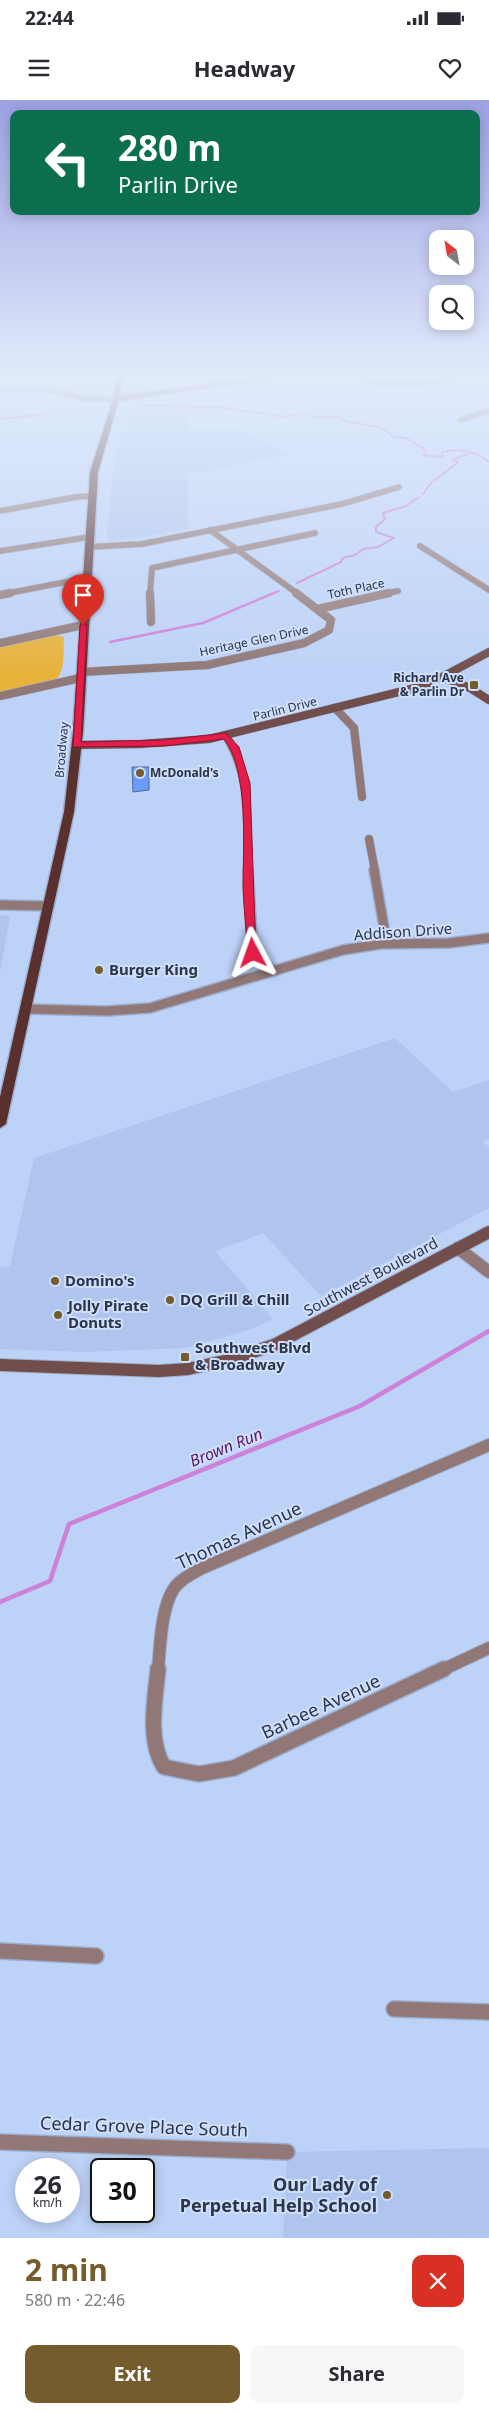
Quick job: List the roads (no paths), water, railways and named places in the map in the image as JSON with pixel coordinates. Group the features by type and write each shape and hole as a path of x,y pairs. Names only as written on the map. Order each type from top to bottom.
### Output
{"main road":[{"name":"Broadway","path":"0,1124 27,1009 69,812 76,745 86,578 95,476"}],"street":[{"path":"89,547 130,546 354,501 399,487"},
{"path":"0,511 76,497 93,496"},
{"name":"Heritage Glen Drive","path":"80,675 207,664 304,642 317,638 329,630 332,625 331,620 318,609 210,530"},
{"path":"151,622 150,575 152,568 315,533"},
{"path":"0,551 89,537"},
{"path":"420,546 489,590"},
{"path":"0,595 86,578"},
{"name":"Toth Place","path":"318,609 398,592"},
{"path":"0,643 83,625"},
{"name":"Parlin Drive","path":"76,745 156,744 226,736 446,678 468,662 489,652"},
{"path":"0,696 80,675"},
{"path":"446,678 470,688 489,700"},
{"path":"335,708 354,728 362,797"},
{"path":"226,736 235,747 245,783 249,910 253,953 273,971"},
{"path":"370,840 387,944"},
{"path":"0,905 49,906"},
{"name":"Addison Drive","path":"27,1009 107,1011 150,1008 343,950 387,944 449,943 489,938"},
{"name":"Southwest Boulevard","path":"0,1365 131,1372 188,1369 229,1360 283,1341 489,1232"},
{"path":"458,1248 489,1272"},
{"name":"Thomas Avenue","path":"164,1767 155,1747 156,1705 165,1607 176,1586 200,1570 489,1445"},
{"name":"Barbee Avenue","path":"164,1767 199,1776 234,1768 489,1648"},
{"path":"0,1951 96,1956"},
{"path":"394,2009 489,2012"},
{"name":"Cedar Grove Place South","path":"0,2142 287,2152"}],"waterway":[{"path":"423,494 430,484 440,476"},
{"path":"297,583 341,562 343,558 355,555 363,549 378,547 394,538 376,532 376,527 385,519 383,513 406,506 419,497"},
{"path":"271,594 279,591"},
{"path":"110,642 203,623 274,593"},
{"name":"Brown Run","path":"0,1602 50,1581 69,1524 360,1406 489,1331"}],"place":[{"name":"Richard Ave & Parlin Dr","path":"474,685"},
{"name":"McDonald's","path":"140,773"},
{"name":"Burger King","path":"99,970"},
{"name":"Domino's","path":"55,1281"},
{"name":"DQ Grill & Chill","path":"170,1300"},
{"name":"Jolly Pirate Donuts","path":"58,1315"},
{"name":"Southwest Blvd & Broadway","path":"185,1357"},
{"name":"Our Lady of Perpetual Help School","path":"387,2195"}]}
